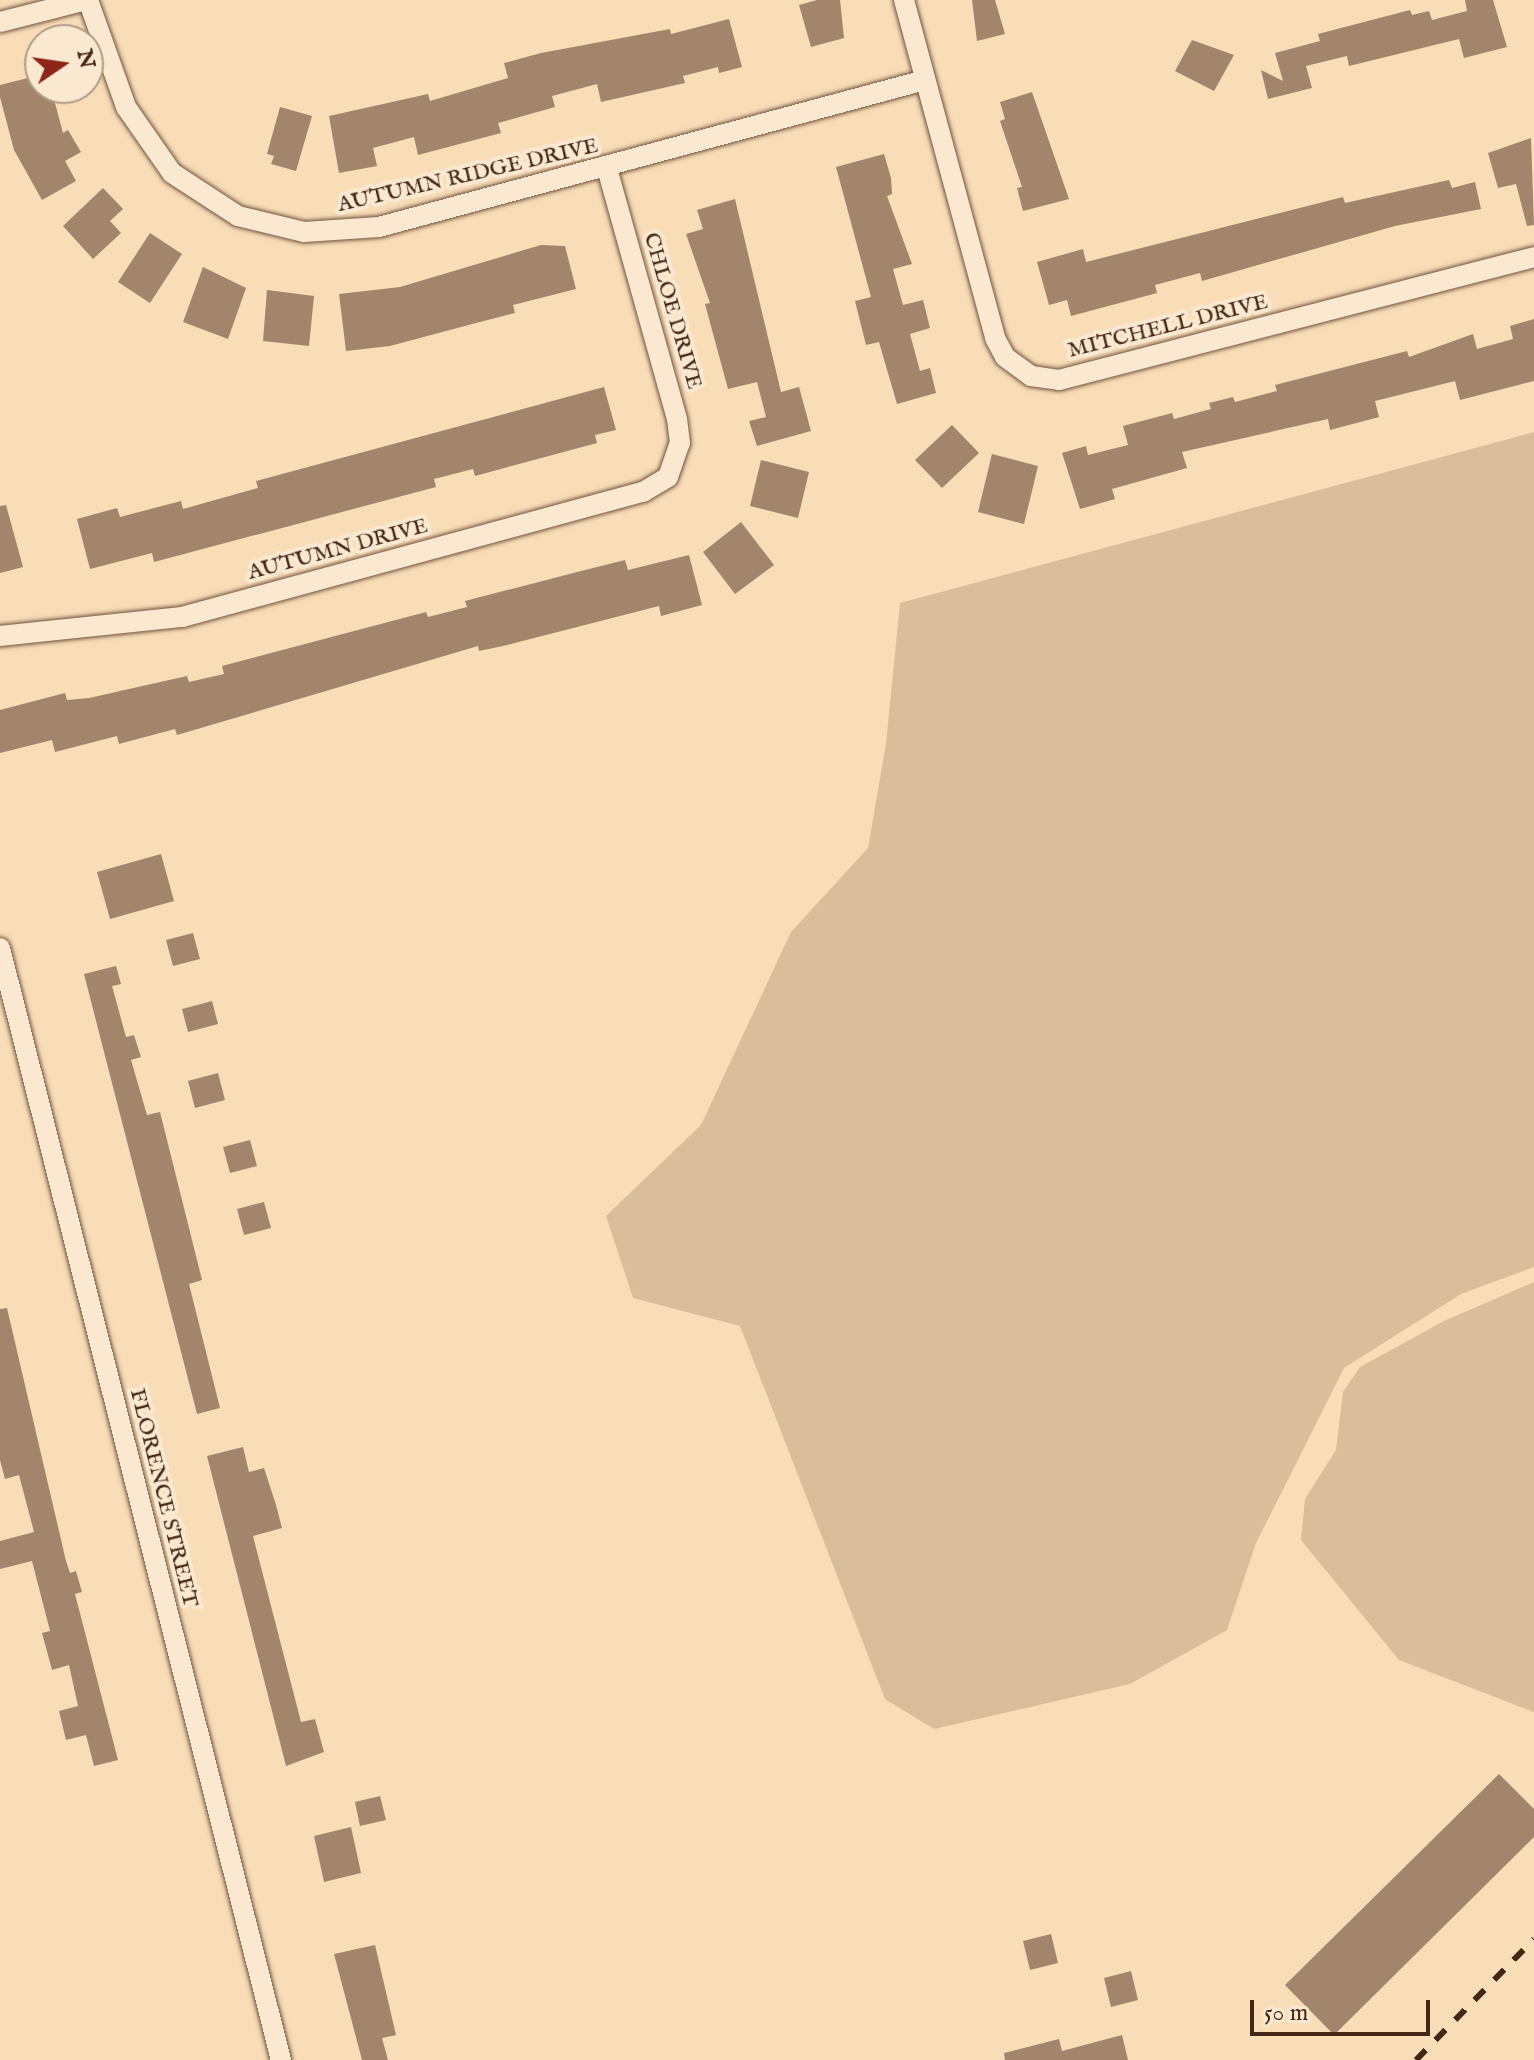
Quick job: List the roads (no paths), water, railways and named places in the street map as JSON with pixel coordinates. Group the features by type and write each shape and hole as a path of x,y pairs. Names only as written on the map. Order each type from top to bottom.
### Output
{"street":[{"path":"0,22 87,0"},
{"name":"AUTUMN RIDGE DRIVE","path":"87,0 113,79 154,153 192,190 263,224 304,232 367,229 607,168 925,80"},
{"name":"MITCHELL DRIVE","path":"904,0 995,338 1013,365 1041,379 1059,380 1534,257"},
{"name":"CHLOE DRIVE","path":"607,168 677,419 680,443 675,467"},
{"name":"AUTUMN DRIVE","path":"0,636 182,617 643,492 675,467"},
{"name":"FLORENCE STREET","path":"0,948 281,2060"}],"railway":[{"path":"1416,2060 1534,1939"}]}
